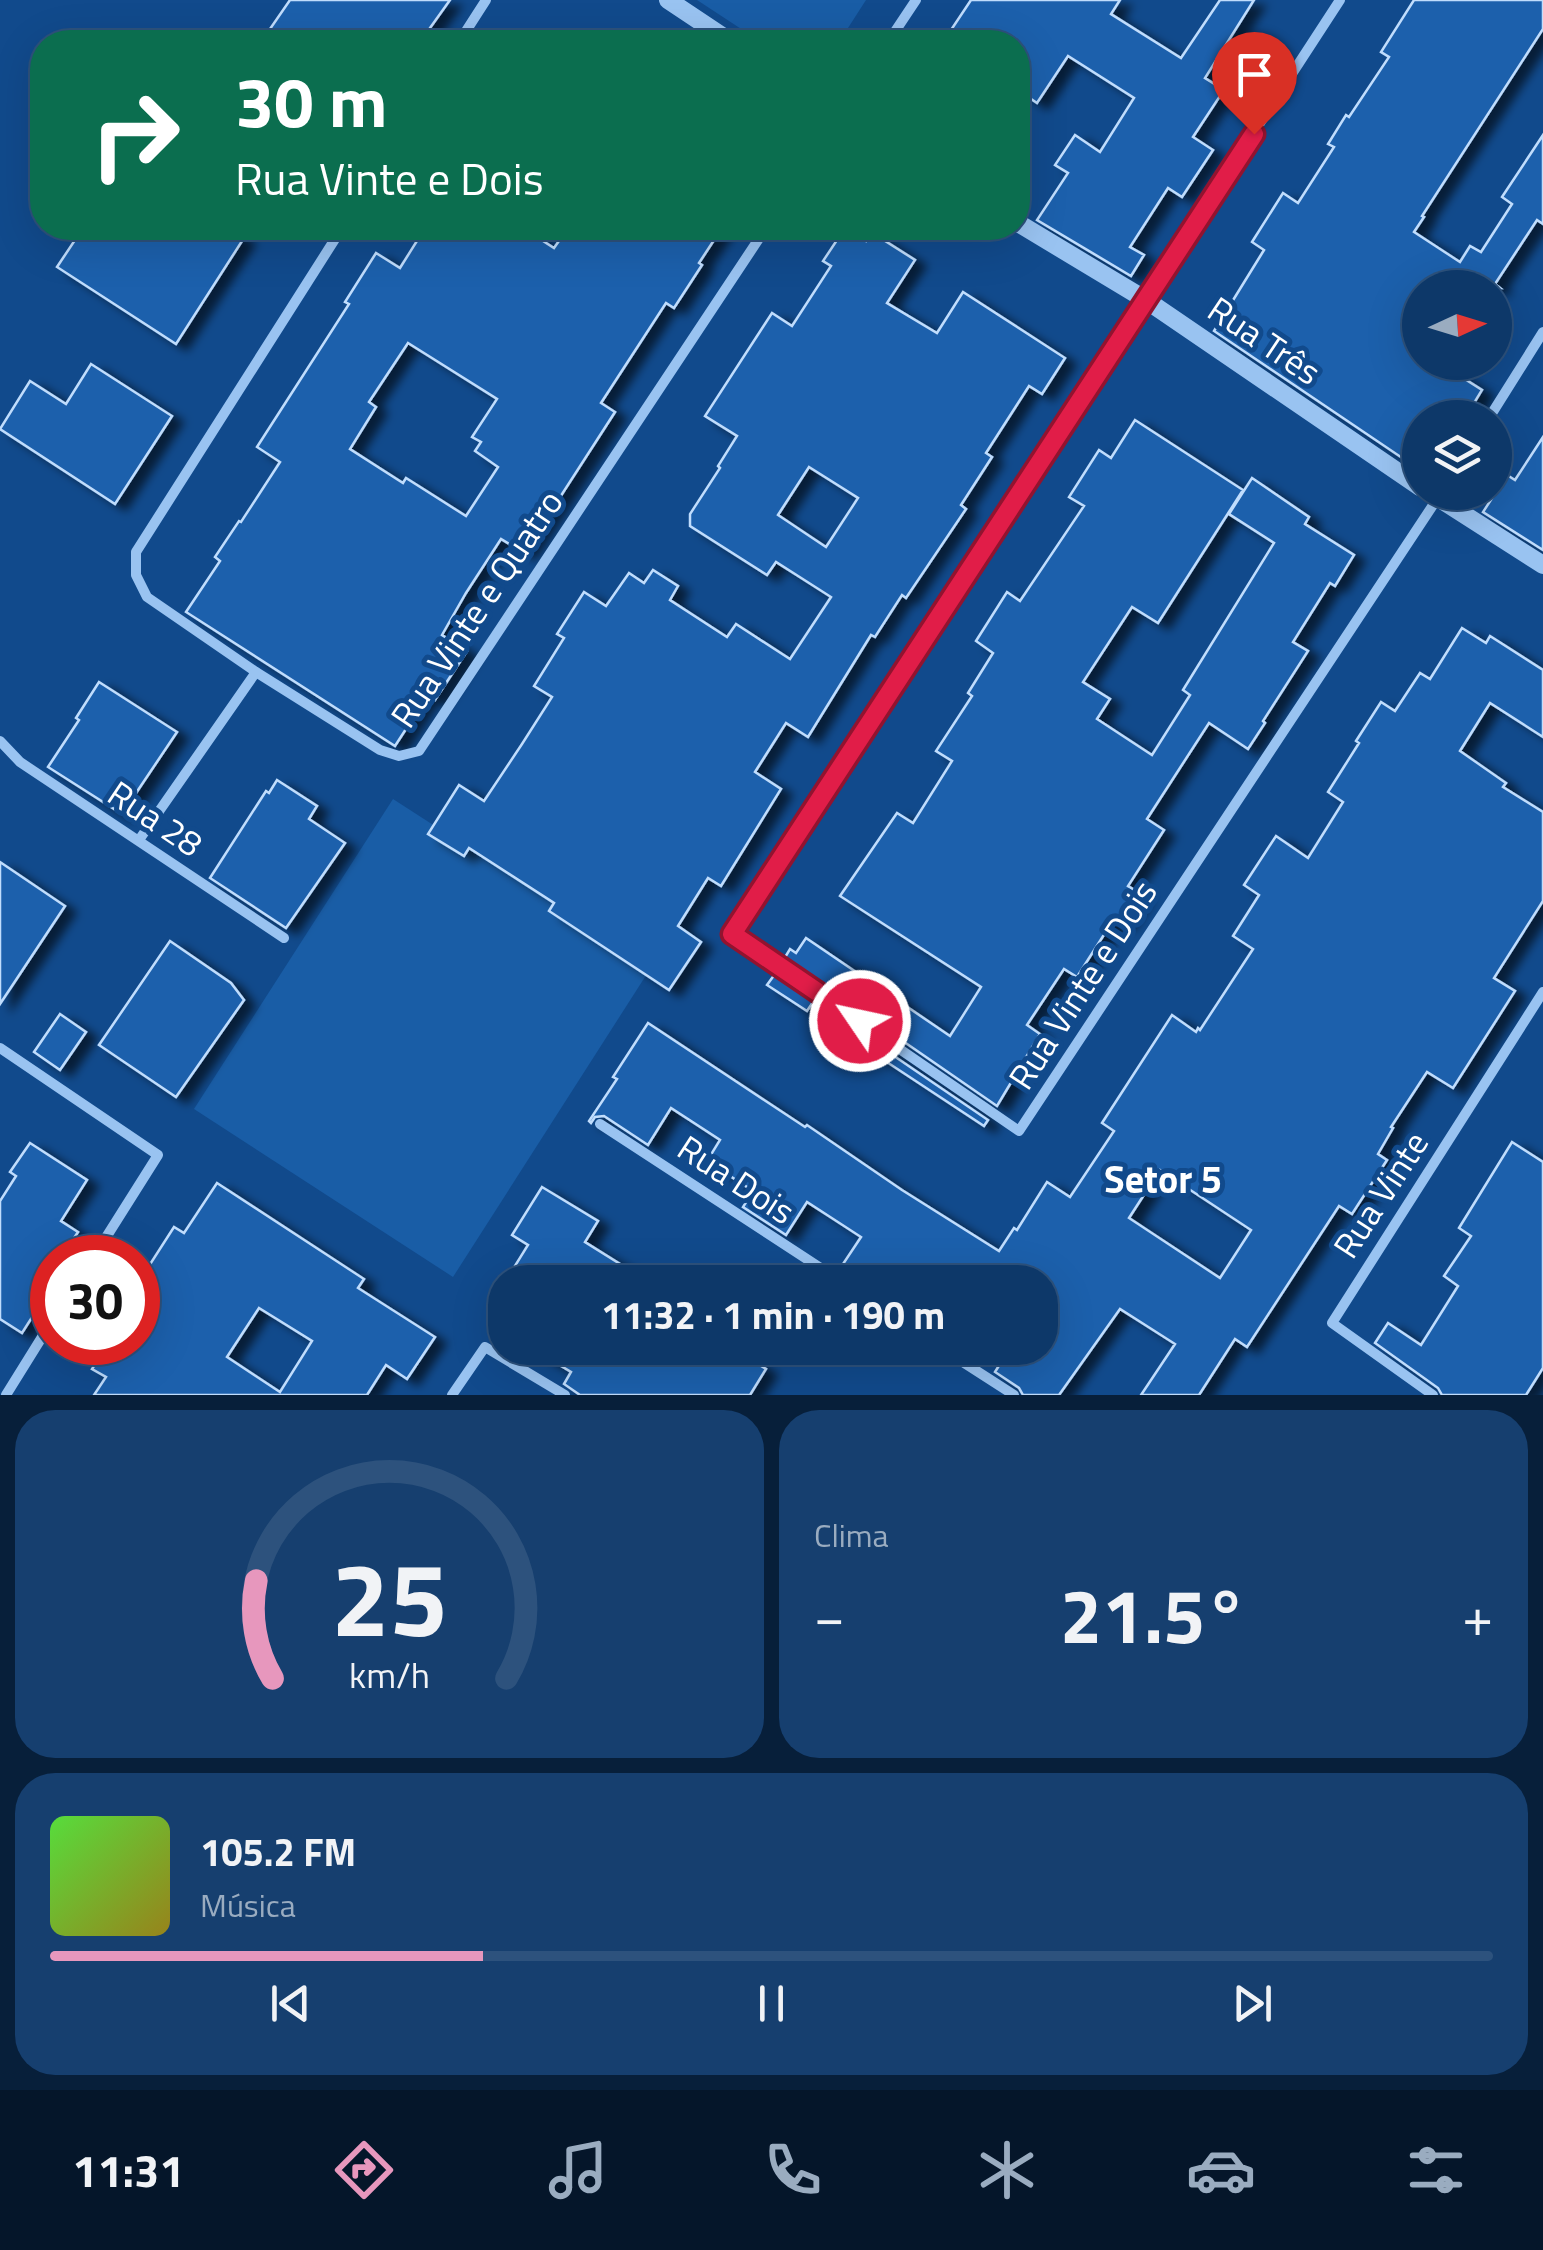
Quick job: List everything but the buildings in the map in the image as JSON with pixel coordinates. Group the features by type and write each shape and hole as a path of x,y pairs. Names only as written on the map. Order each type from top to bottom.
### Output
{"street":[{"path":"467,30 486,0"},
{"path":"668,0 713,30"},
{"path":"896,30 916,0"},
{"path":"1146,300 1340,0"},
{"name":"Rua Três","path":"1030,230 1146,300 1402,474"},
{"name":"Rua Vinte e Quatro","path":"334,240 136,552 136,575 147,596 256,672 380,750 399,756 419,751 758,240"},
{"name":"Rua Vinte e Dois","path":"1146,300 732,934 1019,1131 1426,510"},
{"path":"1500,400 1543,332"},
{"path":"1460,510 1543,565"},
{"path":"139,840 256,672"},
{"name":"Rua 28","path":"0,742 20,762 284,938"},
{"name":"Rua Vinte","path":"1433,1395 1332,1323 1543,992"},
{"path":"0,1048 158,1155 107,1235"},
{"name":"Rua Dois","path":"600,1124 816,1265"},
{"path":"452,1395 484,1347 565,1395"},
{"path":"6,1395 30,1356"},
{"path":"968,1365 1014,1395"}],"shaded area":[{"path":"697,0 866,0 847,30 743,30"},
{"path":"393,799 652,966 453,1277 194,1109"}],"district":[{"name":"Setor 5","path":"1163,1180"}],"route":[{"path":"860,1021 732,934 1254,134"}]}
